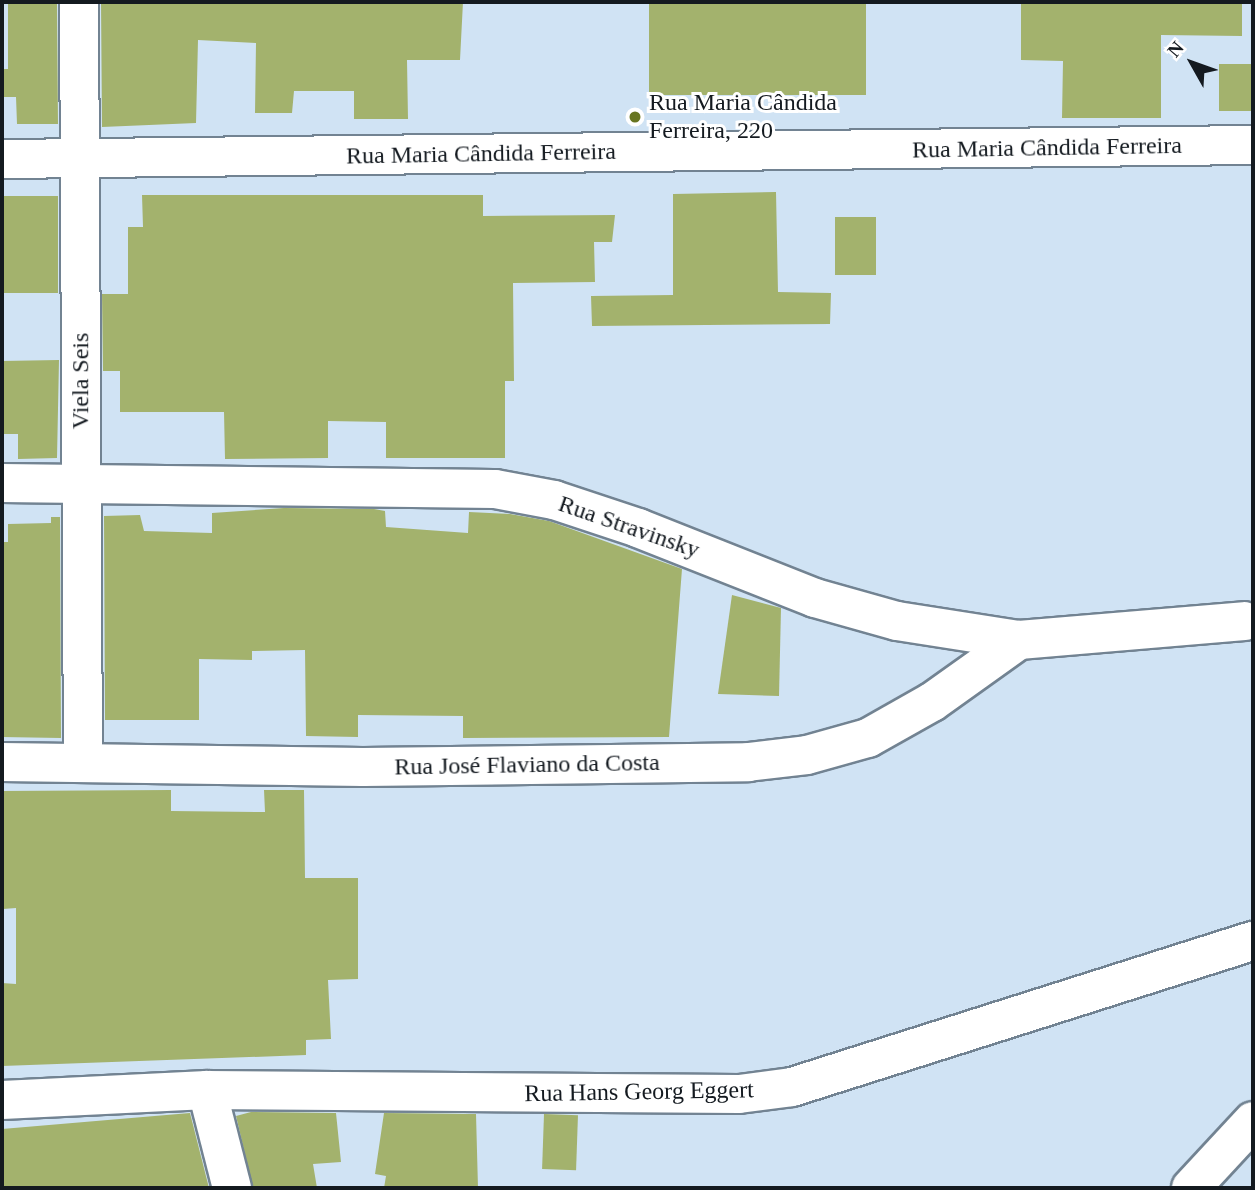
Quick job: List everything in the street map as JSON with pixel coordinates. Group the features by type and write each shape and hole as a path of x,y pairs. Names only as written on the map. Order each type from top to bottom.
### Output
{"street":[{"name":"Viela Seis","path":"79,2 83,761"},
{"name":"Rua Maria Cândida Ferreira","path":"2,159 1253,145"},
{"name":"Rua Stravinsky","path":"2,483 495,489 554,500 638,528 815,598 897,621 1019,640 1244,621"},
{"name":"Rua José Flaviano da Costa","path":"2,762 83,761 363,767 748,762 807,755 868,738 932,702 1019,640"},
{"name":"Rua Hans Georg Eggert","path":"2,1100 207,1090 680,1096 792,1087 1253,941"},
{"path":"207,1090 232,1188"},
{"path":"1191,1188 1253,1121"}],"building":[{"path":"8,2 57,2 58,124 17,124 16,97 2,97 2,69 8,69"},
{"path":"101,2 463,2 460,60 407,60 408,119 354,119 354,91 294,91 292,113 255,113 256,43 198,40 196,123 102,127"},
{"path":"649,2 866,2 866,95 649,95"},
{"path":"1021,2 1242,2 1242,36 1161,35 1161,118 1062,118 1063,61 1021,60"},
{"path":"1219,64 1253,64 1253,111 1219,111"},
{"path":"776,192 778,292 831,293 830,324 592,326 591,296 673,295 673,194"},
{"path":"142,195 483,195 483,216 615,215 612,242 594,242 595,282 513,283 514,381 505,381 505,458 386,458 386,422 328,421 328,458 225,459 224,412 120,412 120,371 103,371 102,294 128,294 128,227 143,227"},
{"path":"2,196 58,196 58,293 2,293"},
{"path":"835,217 876,217 876,275 835,275"},
{"path":"59,360 57,458 18,459 18,434 2,434 2,361"},
{"path":"284,508 374,509 385,511 386,527 468,533 469,512 510,514 549,521 682,569 669,737 463,738 463,716 358,715 358,737 306,736 305,650 252,651 252,660 199,659 199,720 105,720 104,516 140,515 144,531 212,533 212,513"},
{"path":"51,517 60,517 61,738 2,737 2,542 8,542 8,524 51,523"},
{"path":"732,595 781,608 779,696 718,694"},
{"path":"171,790 171,811 265,812 264,790 304,790 305,878 358,878 358,979 328,980 331,1039 306,1040 306,1055 2,1066 2,983 16,984 16,908 3,909 2,903 2,791"},
{"path":"251,1112 336,1113 341,1162 313,1164 317,1188 253,1188 236,1116"},
{"path":"190,1113 209,1188 2,1188 2,1129"},
{"path":"384,1113 476,1114 478,1188 384,1188 386,1176 375,1174"},
{"path":"544,1114 578,1115 576,1170 542,1169"}],"place":[{"name":"Rua Maria Cândida Ferreira, 220","path":"635,117"}]}
